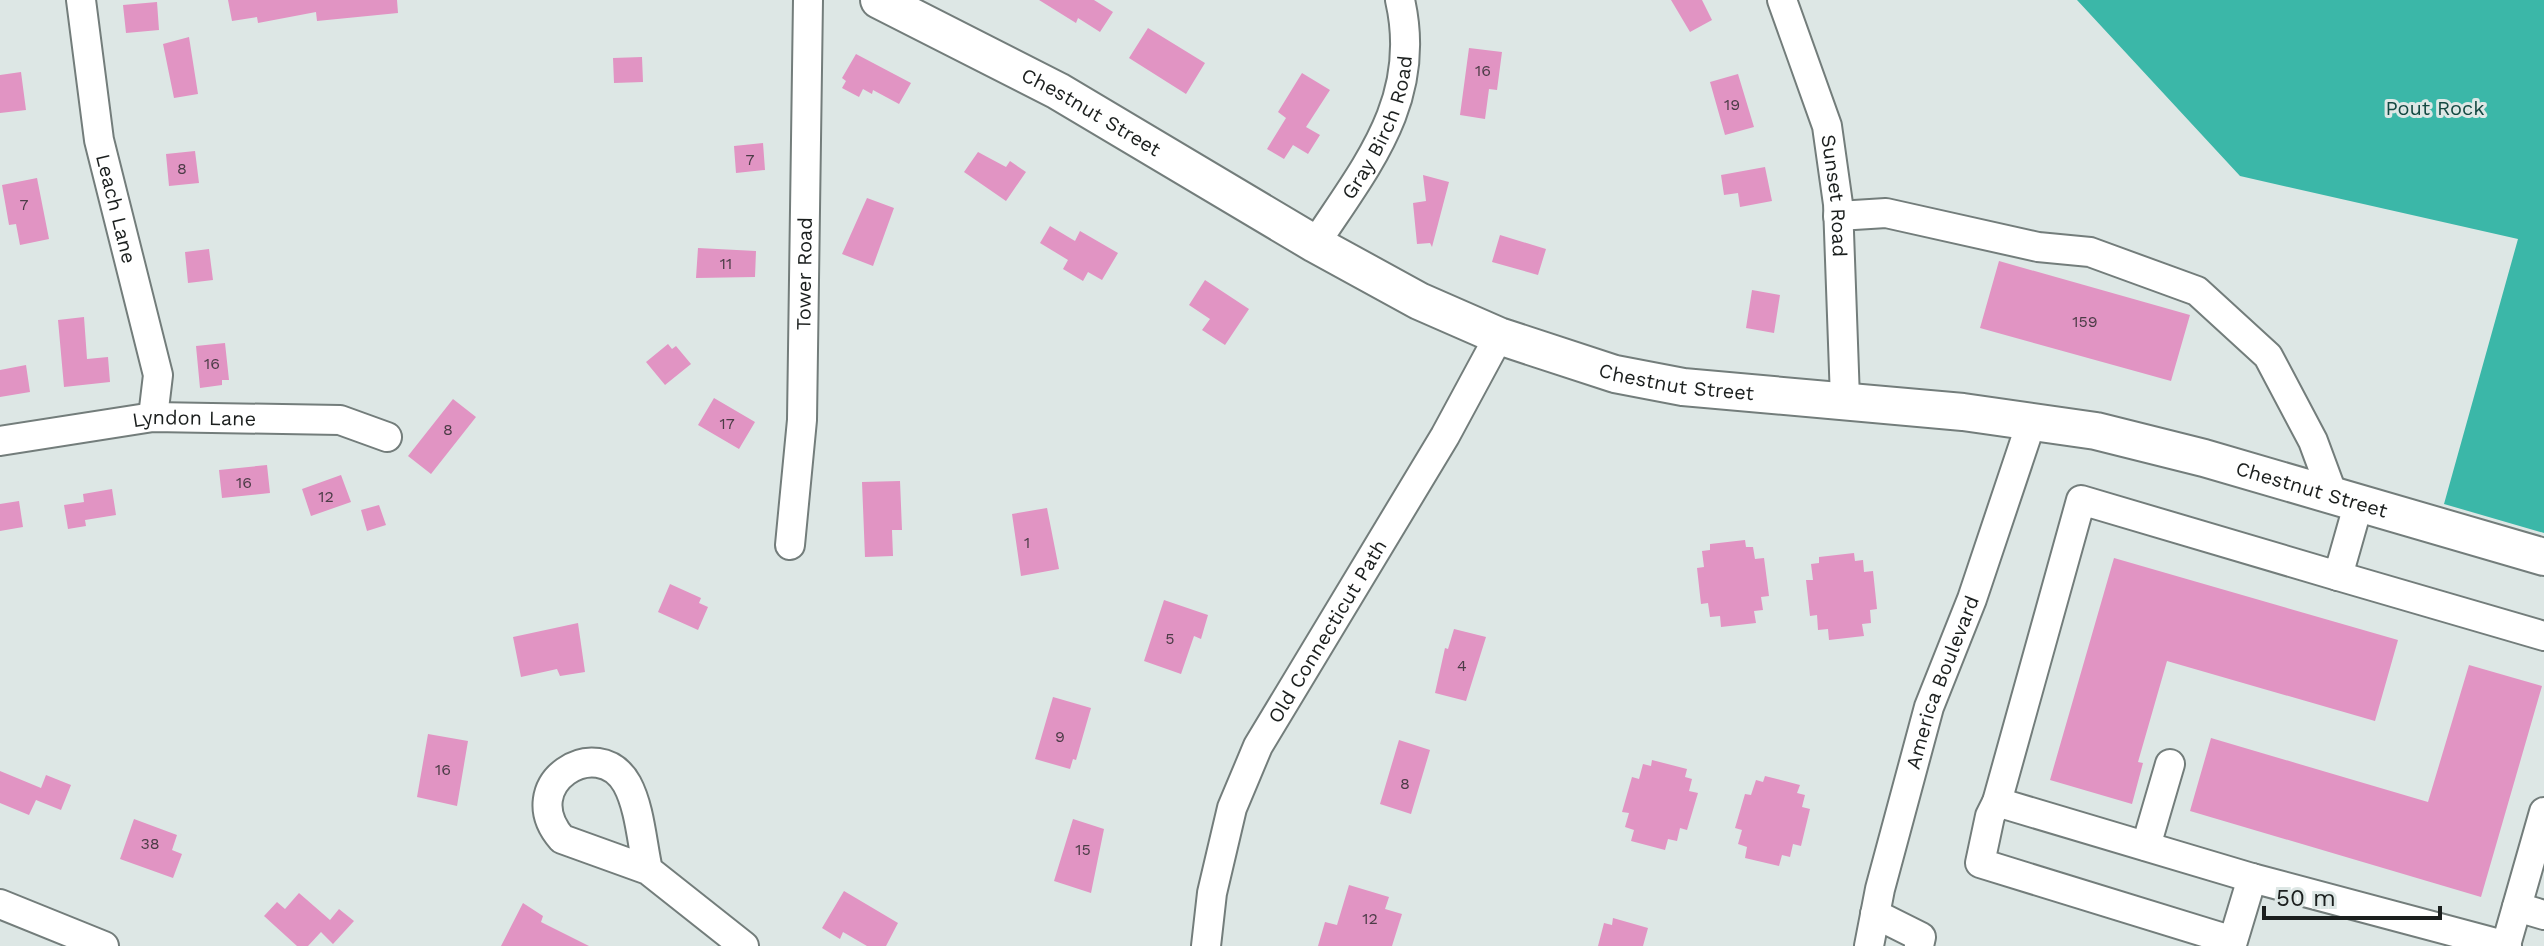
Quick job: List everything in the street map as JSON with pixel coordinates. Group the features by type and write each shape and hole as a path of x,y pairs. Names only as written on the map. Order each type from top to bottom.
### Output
{"main road":[{"name":"Chestnut Street","path":"879,0 1058,91 1315,244 1419,301 1499,336 1615,374 1683,387 1845,399 2096,431 2544,557"}],"street":[{"name":"Leach Lane","path":"81,0 99,140 158,375 153,417"},
{"name":"Tower Road","path":"790,545 802,420 808,0"},
{"name":"Gray Birch Road","path":"1315,244 1380,144 1394,115 1406,54 1400,0"},
{"name":"Sunset Road","path":"1782,0 1827,126 1838,216 1845,399"},
{"path":"1838,216 1886,213 2038,247 2090,252 2197,291 2268,356 2346,499 2338,576"},
{"name":"Old Connecticut Path","path":"1206,946 1212,893 1232,808 1258,746 1445,436 1499,336"},
{"name":"Lyndon Lane","path":"0,441 153,417 340,420 387,437"},
{"name":"America Boulevard","path":"1869,946 1929,707 1972,599 2031,423"},
{"path":"2252,878 2233,941 1980,863 1990,816 1997,802 2081,500 2544,636"},
{"path":"2146,846 2170,764"},
{"path":"1997,802 2252,878 2506,945 2544,812"},
{"path":"648,870 744,946"},
{"path":"0,904 104,946"},
{"path":"2517,907 2544,915"},
{"path":"1875,914 1921,937 1919,946"}],"green space":[{"name":"Pout Rock","path":"2077,0 2544,0 2544,533 2444,504 2518,239 2240,176"}],"building":[{"path":"228,0 397,0 398,13 317,21 316,12 258,23 257,17 232,21"},
{"path":"1039,0 1094,0 1113,12 1100,32 1078,18 1076,23"},
{"path":"1671,0 1702,0 1712,20 1690,32"},
{"path":"157,2 159,30 126,33 123,5"},
{"path":"1148,28 1205,63 1186,94 1129,58"},
{"path":"189,37 198,94 174,98 163,44"},
{"path":"1469,48 1502,52 1497,90 1489,89 1485,119 1460,115"},
{"path":"856,54 911,83 899,104 873,90 872,94 863,89 859,97 842,88 846,81 842,78"},
{"path":"642,57 643,82 614,83 613,58"},
{"path":"21,72 26,110 0,113 0,75"},
{"path":"1302,73 1330,90 1306,127 1320,135 1308,154 1293,145 1284,159 1267,149 1286,118 1278,112"},
{"path":"1738,74 1754,127 1725,135 1710,82"},
{"path":"763,143 765,170 736,173 734,146"},
{"path":"195,151 199,183 169,186 166,154"},
{"path":"978,152 1006,167 1010,161 1026,172 1006,201 964,172"},
{"path":"1765,167 1772,201 1740,207 1738,193 1724,195 1721,175"},
{"path":"1423,175 1449,182 1432,247 1430,243 1417,244 1413,203 1426,201"},
{"path":"37,178 49,239 20,245 16,224 9,225 2,185"},
{"path":"867,198 894,208 873,266 842,254"},
{"path":"1050,226 1075,241 1080,231 1118,253 1102,280 1088,272 1083,281 1063,269 1068,260 1040,243"},
{"path":"1500,235 1546,249 1538,275 1492,262"},
{"path":"698,248 756,251 755,277 696,278"},
{"path":"209,249 213,280 188,283 185,252"},
{"path":"1999,261 2190,315 2171,381 1980,328"},
{"path":"1205,280 1249,309 1225,345 1202,330 1210,319 1189,305"},
{"path":"1752,290 1780,295 1774,333 1746,328"},
{"path":"84,317 87,359 108,357 110,382 64,387 58,320"},
{"path":"225,343 229,380 222,380 222,385 200,388 196,346"},
{"path":"668,344 672,349 676,346 691,364 665,385 646,362"},
{"path":"26,365 30,392 0,397 0,370"},
{"path":"714,398 755,422 739,449 698,425"},
{"path":"453,399 476,417 431,474 408,456"},
{"path":"267,465 270,493 222,498 219,470"},
{"path":"341,475 351,502 311,516 302,489"},
{"path":"900,481 902,530 892,530 893,556 865,557 862,482"},
{"path":"112,489 116,515 85,520 86,526 68,529 64,505 84,502 83,494"},
{"path":"19,501 23,527 0,531 0,504"},
{"path":"379,505 386,525 367,531 361,510"},
{"path":"1047,508 1059,569 1021,576 1012,514"},
{"path":"1745,540 1746,547 1753,547 1755,559 1764,558 1769,596 1761,597 1763,610 1754,611 1756,623 1721,627 1720,616 1710,617 1708,603 1701,604 1697,568 1704,567 1702,551 1710,550 1710,544"},
{"path":"1854,553 1855,561 1863,560 1864,572 1873,571 1877,609 1870,610 1871,623 1862,624 1864,636 1829,640 1828,629 1818,630 1817,615 1810,616 1806,580 1813,580 1811,564 1819,563 1819,557"},
{"path":"2114,558 2398,640 2375,721 2167,661 2138,762 2143,763 2132,804 2050,780"},
{"path":"670,584 701,598 699,603 708,607 698,630 658,612"},
{"path":"1164,600 1208,615 1201,639 1194,636 1181,674 1144,661"},
{"path":"578,623 585,672 560,676 557,669 521,677 513,637"},
{"path":"1454,629 1486,637 1466,701 1435,693 1445,648 1448,649"},
{"path":"2469,665 2542,686 2481,897 2190,811 2211,738 2428,802"},
{"path":"1053,697 1091,708 1076,760 1073,759 1070,769 1035,759"},
{"path":"428,734 468,741 457,806 417,797"},
{"path":"1399,740 1430,750 1411,814 1380,804"},
{"path":"1652,760 1687,769 1685,777 1692,779 1689,791 1698,793 1687,830 1680,828 1677,841 1668,839 1665,850 1631,841 1634,830 1625,827 1629,813 1622,812 1632,777 1639,779 1643,764 1651,766"},
{"path":"0,771 41,788 46,775 71,785 61,810 36,800 29,815 0,803"},
{"path":"1765,776 1800,785 1797,793 1805,795 1802,807 1810,809 1801,846 1793,844 1790,857 1782,855 1779,866 1745,858 1747,847 1738,844 1742,830 1735,828 1745,794 1751,795 1756,780 1763,782"},
{"path":"134,819 177,835 172,850 182,854 173,878 120,859"},
{"path":"1073,819 1104,829 1091,893 1054,881"},
{"path":"1349,885 1389,897 1385,909 1402,914 1392,946 1318,946 1325,922 1337,925"},
{"path":"844,891 898,923 886,946 867,946 843,932 840,939 822,928"},
{"path":"299,893 330,920 339,909 354,921 333,944 321,932 308,946 297,946 264,916 277,902 285,909"},
{"path":"523,903 543,916 541,922 589,946 501,946"},
{"path":"1613,918 1648,928 1643,946 1598,946 1604,923 1612,925"}]}
